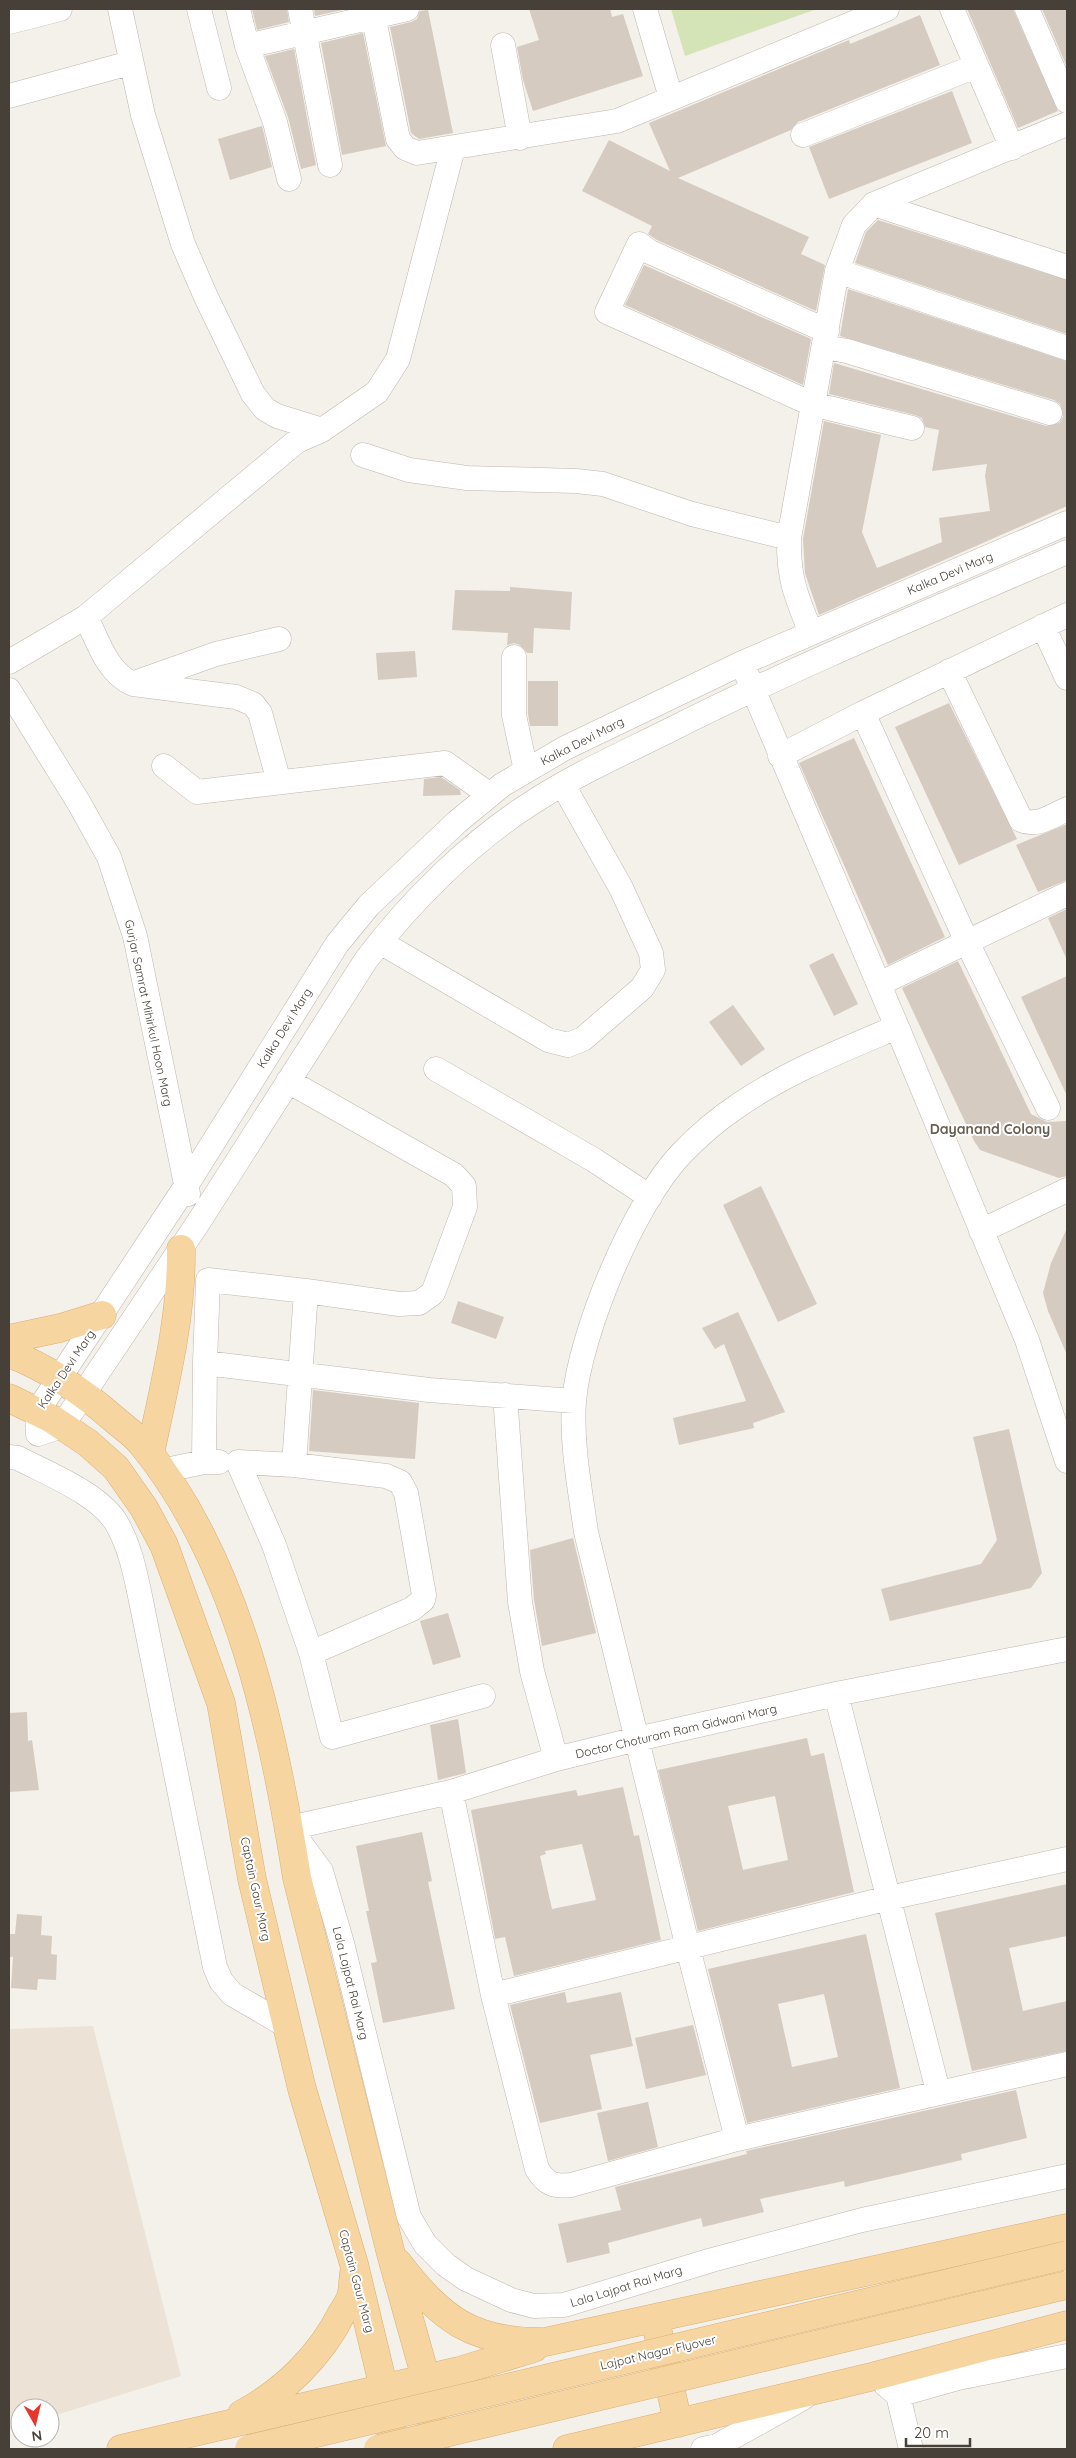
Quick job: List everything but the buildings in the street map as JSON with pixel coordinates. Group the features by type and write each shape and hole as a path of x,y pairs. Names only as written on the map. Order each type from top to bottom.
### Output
{"main road":[{"path":"155,1462 182,1276 182,1248"},
{"path":"9,1338 60,1328 102,1315"},
{"path":"9,1352 61,1377 84,1393 141,1443 188,1510 231,1602 265,1713 289,1828 297,1878 391,2254 426,2379 435,2449"},
{"name":"Captain Gaur Marg","path":"9,1398 46,1424 88,1443 116,1468 144,1508 164,1546 221,1703 252,1879 302,2089 354,2264 384,2389 395,2449"},
{"path":"391,2254 426,2298 461,2325 502,2340 545,2342 1067,2228"},
{"name":"Lajpat Nagar Flyover","path":"249,2449 1067,2255"},
{"path":"220,2426 249,2411 275,2393 299,2372 320,2348 338,2322 352,2294 354,2264"},
{"path":"378,2449 1067,2285"},
{"path":"655,2318 678,2423"},
{"path":"567,2449 875,2376 1067,2325"},
{"path":"121,2449 459,2371 567,2338"}],"street":[{"path":"9,22 60,9"},
{"path":"120,9 130,63 143,115 183,244 254,394 265,409 277,416 322,430"},
{"path":"199,9 219,88"},
{"path":"238,9 247,46 275,122 289,179"},
{"path":"300,9 330,165"},
{"path":"247,46 305,33 373,12 407,9"},
{"path":"645,9 671,98"},
{"path":"373,12 398,139 405,148 417,153 617,121 887,9"},
{"path":"952,9 1012,148"},
{"path":"1027,9 1067,101"},
{"path":"504,45 520,138"},
{"path":"9,96 130,63"},
{"path":"803,136 976,66"},
{"path":"811,633 792,587 788,564 789,538 837,271 854,225 874,204 1067,124"},
{"path":"9,662 86,617 298,441 322,430 377,392 398,359 454,148"},
{"path":"874,204 1067,267"},
{"path":"912,428 812,404 607,312 639,244 650,252 847,351 1050,413"},
{"path":"837,271 1067,348"},
{"path":"363,455 408,470 467,478 603,484 692,514 789,538"},
{"name":"Kalka Devi Marg","path":"46,1424 61,1377 186,1186 337,944 369,905 393,881 490,795 565,748 742,663 1067,523"},
{"path":"287,2026 232,1994 221,1980 215,1967 139,1591 130,1552 117,1523 100,1506 66,1483 13,1458 46,1424 84,1393 182,1248 288,1081 380,942 400,916 483,839 530,804 563,785 754,688 1067,552"},
{"path":"780,756 863,712 1067,615"},
{"path":"86,617 110,666 120,679 133,684 236,697 253,704 260,712 280,782"},
{"path":"1043,626 1067,678"},
{"path":"133,684 216,654 279,639"},
{"path":"514,657 514,715 526,771"},
{"path":"742,663 754,688 780,756 879,984 1027,1340 1063,1431 1067,1461"},
{"path":"949,671 1021,820 1029,823 1038,822 1067,809"},
{"name":"Gurjar Samrat Mihirkul Hoon Marg","path":"9,690 79,803 108,857 135,936 186,1186 196,1226"},
{"path":"863,712 967,942 1048,1108"},
{"path":"164,766 198,792 445,764 490,795"},
{"path":"380,942 548,1040 568,1045 583,1039 590,1033 642,988 653,970 651,953 621,888 563,785"},
{"path":"879,984 1067,894"},
{"path":"737,2139 586,1532 576,1461 574,1401 584,1351 622,1249 650,1197 680,1155 739,1105 827,1057 897,1027"},
{"path":"436,1069 594,1160 650,1197"},
{"path":"182,1276 306,1290 399,1304 419,1303 433,1293 465,1207 464,1186 454,1175 288,1081"},
{"path":"981,1231 1067,1190"},
{"path":"204,1462 208,1280"},
{"path":"294,1464 306,1290"},
{"path":"206,1363 429,1390 574,1401"},
{"path":"505,1395 520,1602 532,1671 556,1759"},
{"path":"155,1462 294,1464 386,1476 404,1486 424,1595 423,1600 412,1609 311,1653"},
{"path":"238,1462 274,1545 311,1653 332,1737 483,1696"},
{"name":"Doctor Choturam Ram Gidwani Marg","path":"289,1828 451,1792 556,1759 637,1739 836,1694 1067,1649"},
{"path":"836,1694 938,2091"},
{"path":"451,1792 493,1995 537,2169 544,2181 558,2187 571,2185 737,2139 938,2091 1067,2064"},
{"name":"Lala Lajpat Rai Marg","path":"289,1828 322,1871 342,1943 409,2217 425,2244 446,2265 466,2279 511,2300 534,2306 564,2305 712,2260 862,2220 1067,2176"},
{"path":"493,1995 889,1898 1067,1859"},
{"path":"564,2305 608,2329"},
{"path":"898,2395 958,2378 1067,2356"},
{"path":"875,2376 898,2395 911,2449"},
{"path":"703,2449 717,2446 818,2390"}],"shaded area":[{"path":"93,2026 181,2376 60,2414 60,2398 10,2398 9,2430 9,2029"}],"green space":[{"path":"671,9 817,9 685,56"}],"district":[{"name":"Dayanand Colony","path":"990,1129"}]}
